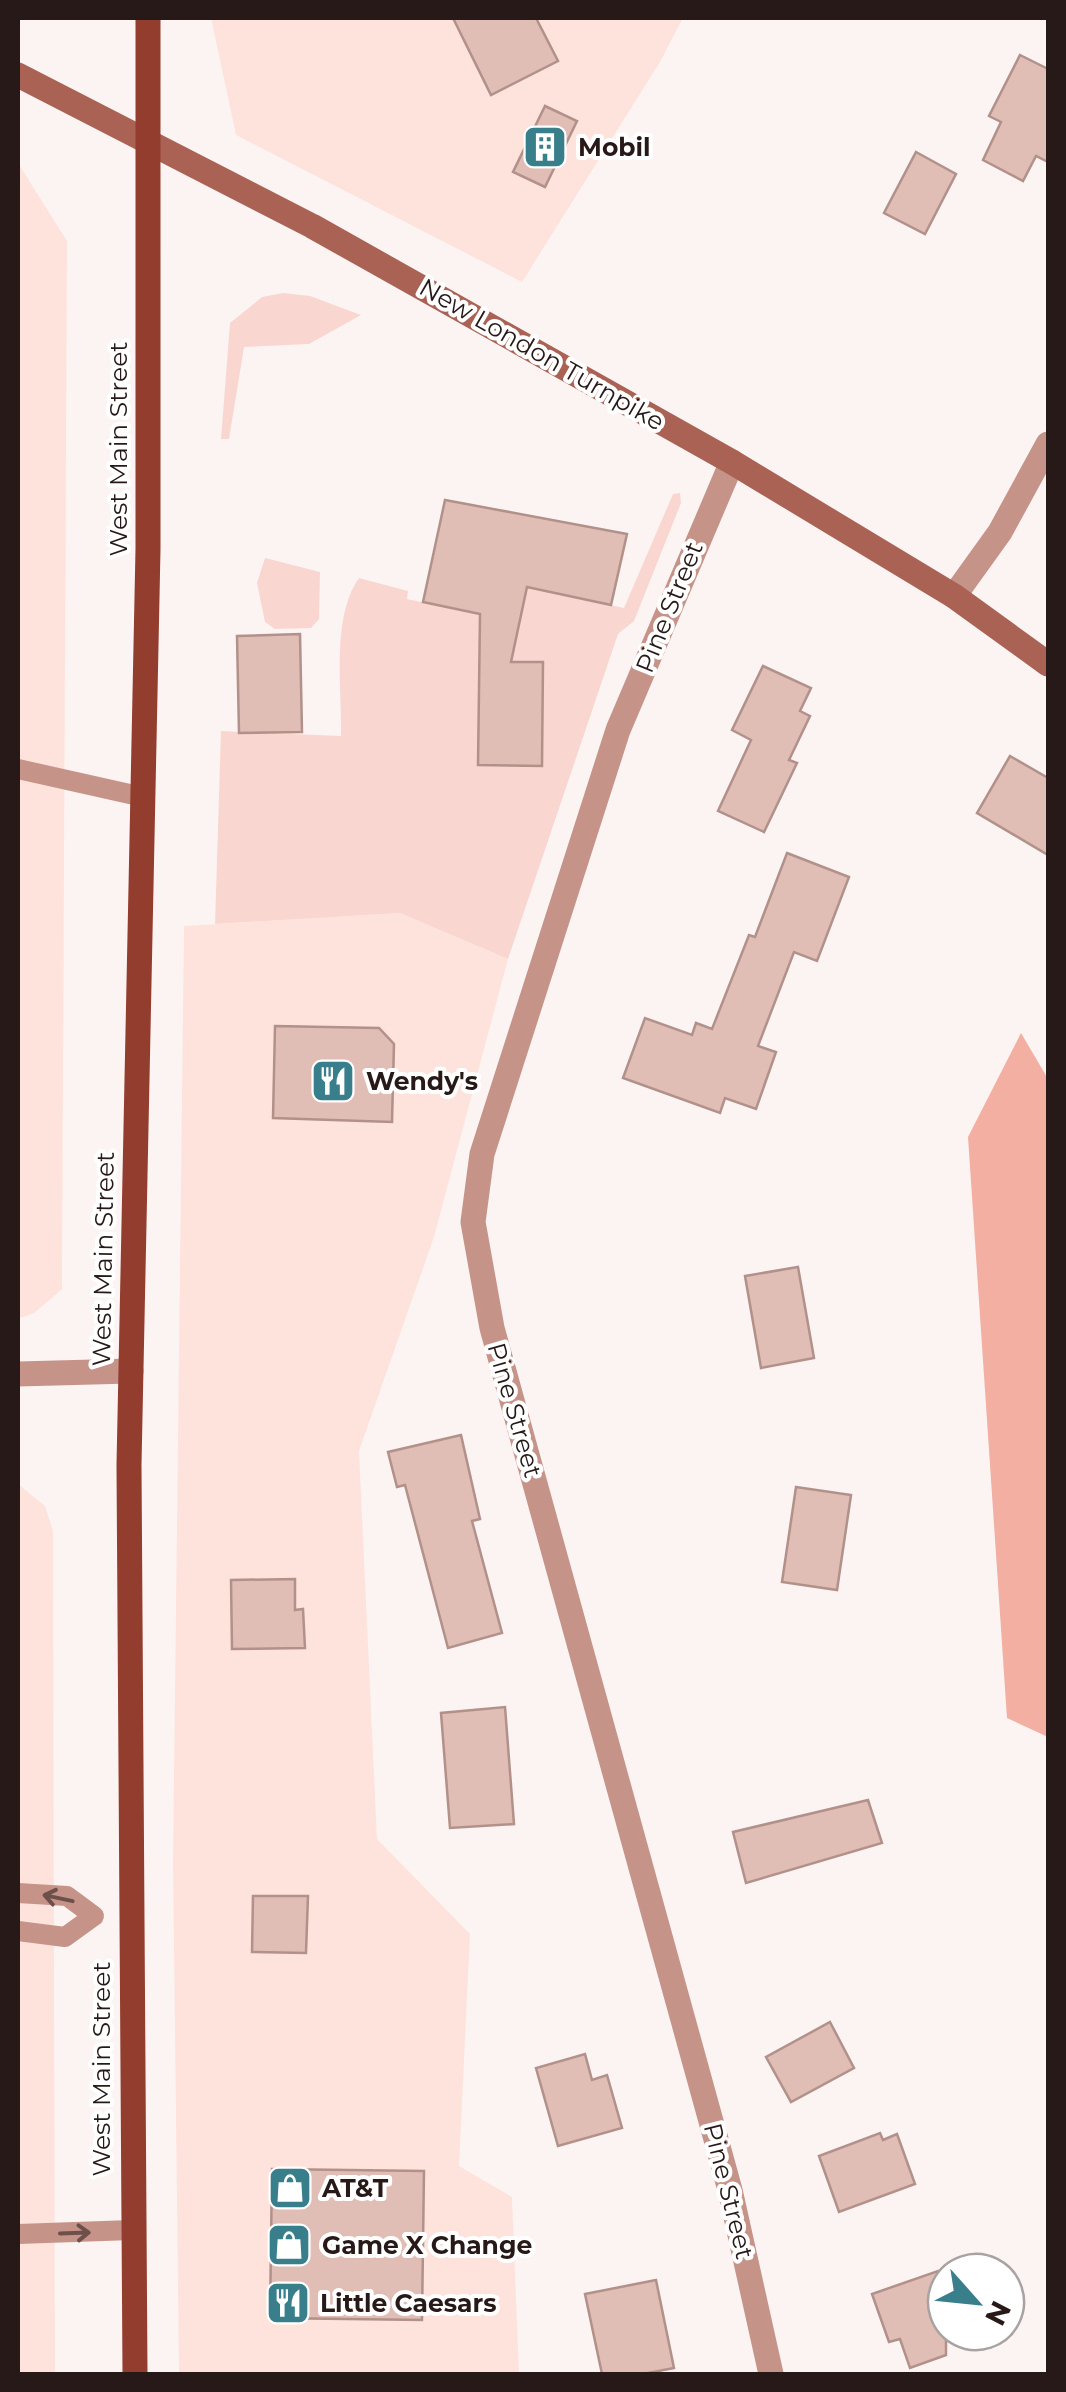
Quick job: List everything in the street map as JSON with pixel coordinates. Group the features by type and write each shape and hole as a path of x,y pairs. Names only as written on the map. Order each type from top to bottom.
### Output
{"main road":[{"name":"West Main Street","path":"135,2374 131,1371 142,797 148,18"},
{"name":"New London Turnpike","path":"18,75 364,254 732,462 954,596 1048,664"}],"street":[{"path":"954,596 1000,532 1048,444"},
{"name":"Pine Street","path":"732,462 618,730 482,1154 472,1222 492,1328 730,2190 771,2374"},
{"path":"18,1374 131,1371"}],"lane":[{"path":"18,769 142,797"},
{"path":"18,1893 67,1896 94,1916 65,1937 18,1931"},
{"path":"18,2234 132,2230"}],"shaded area":[{"path":"211,18 683,18 660,62 522,282 236,135"},
{"path":"18,163 67,241 62,1289 34,1313 18,1319"},
{"path":"283,293 310,296 361,315 309,344 244,347 229,439 221,439 230,323 262,297"},
{"path":"680,493 681,503 634,621 618,634 508,959 400,913 215,924 221,731 341,736 341,633 350,594 359,578 408,591 407,599 486,616 489,602 522,609 527,587 624,608 673,494"},
{"path":"265,558 320,572 319,619 311,628 275,629 265,622 257,583"},
{"path":"400,913 508,959 434,1237 359,1451 377,1839 470,1934 459,2166 512,2197 519,2374 179,2374 173,1862 184,926"},
{"path":"1021,1033 1048,1079 1048,1737 1007,1718 968,1137"},
{"path":"18,1484 45,1506 53,1531 55,2374 18,2374"}],"building":[{"path":"453,18 536,18 558,61 491,95"},
{"path":"1020,55 1048,69 1048,162 1036,156 1023,181 983,160 1001,122 989,116"},
{"name":"Mobil","path":"545,106 577,121 545,187 513,172"},
{"path":"916,152 956,174 925,234 884,213"},
{"path":"445,500 627,534 611,605 527,587 511,662 543,662 542,766 478,765 480,614 423,602"},
{"path":"300,634 302,732 239,733 237,636"},
{"path":"763,666 811,688 800,711 810,716 789,760 797,763 764,832 718,811 751,740 732,730"},
{"path":"1010,756 1048,778 1048,855 977,813"},
{"path":"787,853 849,877 817,961 794,952 758,1046 776,1052 756,1109 725,1098 720,1113 623,1078 645,1018 692,1035 696,1023 712,1029 749,935 755,937"},
{"name":"Wendy's","path":"275,1026 379,1028 394,1044 392,1122 273,1118"},
{"path":"798,1267 814,1358 761,1368 745,1276"},
{"path":"461,1435 480,1519 472,1521 502,1633 448,1648 405,1485 397,1487 388,1452"},
{"path":"796,1487 851,1495 837,1590 782,1582"},
{"path":"295,1579 295,1610 303,1609 305,1648 232,1649 231,1580"},
{"path":"505,1707 514,1824 450,1828 441,1713"},
{"path":"868,1800 882,1843 746,1883 733,1832"},
{"path":"253,1896 308,1896 306,1953 252,1952"},
{"path":"830,2022 854,2068 791,2102 766,2057"},
{"path":"585,2054 592,2080 607,2075 622,2128 558,2146 536,2068"},
{"path":"880,2133 883,2140 897,2134 915,2184 839,2212 819,2156"},
{"path":"272,2169 424,2171 422,2320 270,2318"},
{"path":"926,2275 926,2352 946,2355 910,2368 900,2339 889,2342 872,2294"},
{"path":"656,2280 674,2368 643,2374 602,2374 585,2294"}],"place":[{"name":"Mobil","path":"545,147"},
{"name":"Wendy's","path":"333,1081"},
{"name":"AT&T","path":"290,2188"},
{"name":"Game X Change","path":"289,2245"},
{"name":"Little Caesars","path":"288,2303"}]}
